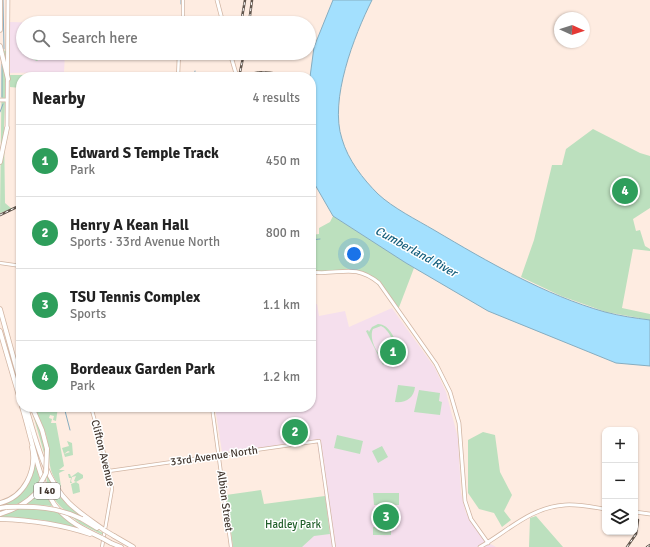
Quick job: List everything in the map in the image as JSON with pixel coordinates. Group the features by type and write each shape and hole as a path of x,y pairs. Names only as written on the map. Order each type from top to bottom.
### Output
{"highway":[{"path":"0,0 0,30"},
{"path":"0,46 8,79"},
{"path":"0,162 7,128"},
{"path":"0,309 16,371"},
{"path":"0,331 16,386"},
{"name":"I 40","path":"24,412 46,488 54,504 62,513 80,527 121,547"},
{"name":"I 40","path":"28,412 44,463 50,476 69,503 103,530 133,547"},
{"path":"0,514 13,511 26,503 41,485 46,473 47,449 42,430 34,412"},
{"path":"0,503 16,495 27,483 31,474 32,450 26,419"},
{"path":"0,508 37,506 53,508 82,519 103,530"},
{"path":"0,519 32,520 59,525 102,538"}],"main road":[{"path":"7,128 9,48 8,0"},
{"path":"217,0 221,16"},
{"path":"232,60 235,72"},
{"path":"0,100 7,100"},
{"path":"316,272 352,270 370,276 378,283 436,364 450,392 455,407 460,439 465,502 471,519 488,542"},
{"path":"480,547 525,517 544,508 565,505 602,509"},
{"path":"638,512 650,514"}],"street":[{"path":"183,0 183,16"},
{"path":"178,72 179,60"},
{"path":"0,263 16,265"},
{"name":"Clifton Avenue","path":"92,412 109,471 112,490 102,547"},
{"name":"Albion Street","path":"213,412 231,547"},
{"name":"33rd Avenue North","path":"109,471 320,442 334,547"}],"shaded area":[{"path":"10,22 16,22 16,60 65,60 64,72 10,73"},
{"path":"316,304 319,316 345,311 349,327 392,308 435,368 446,392 458,438 461,493 466,513 485,541 496,547 297,547 268,505 325,497 317,441 222,452 216,412 316,412"}],"green space":[{"path":"2,50 7,51 4,127 5,203 12,209 0,213"},
{"path":"10,75 16,75 16,88 10,87"},
{"path":"593,129 640,153 650,156 650,208 633,219 636,231 640,230 645,246 650,249 650,251 633,249 622,308 650,314 650,320 606,312 561,296 521,277 534,240 552,165 562,165 566,149"},
{"path":"333,216 414,268 398,310 378,285 362,273 342,270 316,272 316,234 319,234 319,228 330,222"},
{"path":"378,324 382,325 392,334 399,351 395,360 389,363 384,362 383,365 366,331 368,330 369,332 372,327","holes":["381,326 390,335 396,348 396,356 390,360 382,357 378,353 372,338 373,329"]},
{"path":"398,385 415,387 413,394 406,401 395,402"},
{"path":"419,390 440,393 439,401 442,402 440,415 414,412"},
{"path":"32,412 41,435 46,460"},
{"path":"36,412 57,412 56,421 53,420 54,416 50,415 49,418 52,419 51,423 56,423 64,466 59,470 65,470 59,473 61,487 56,481 51,469 46,435"},
{"path":"483,432 495,435 500,472 512,495 504,511 511,520 502,527 494,513 479,509 468,493 468,440"},
{"path":"337,435 363,441 360,454 334,448"},
{"path":"67,441 72,443 73,455 65,457 62,448 69,446"},
{"path":"382,446 388,457 378,463 372,451"},
{"path":"35,460 40,481 32,494 20,503 0,506 14,498 24,488 31,476"},
{"path":"78,472 83,475 83,478 76,482 74,481 76,476 72,477 72,483 70,483 71,478 69,478 68,474 70,474 71,477"},
{"path":"47,474 68,504 82,517 66,511 59,505 48,487 46,478"},
{"path":"76,482 79,484 80,492 73,494 71,484"},
{"path":"42,486 52,506 26,504"},
{"name":"Hadley Park","path":"261,490 264,504 325,496 330,534 314,536 302,547 233,547 226,495"},
{"path":"373,493 399,493 399,505 374,505"},
{"path":"376,507 395,507 395,527 391,527 391,535 373,535 373,527 376,527"},
{"path":"20,508 58,511 80,529 43,520 0,517"},
{"path":"69,515 103,533 103,535 81,524"},
{"path":"536,516 563,547 529,547 530,518"}],"water":[{"name":"Cumberland River","path":"333,0 372,0 358,31 345,68 339,106 339,123 342,139 352,162 357,169 378,194 398,209 517,277 561,297 583,305 628,317 650,320 650,366 616,363 488,311 406,263 333,216 316,186 316,72 311,72 312,60 316,60 316,42"}],"waterway":[{"path":"3,0 4,49"},
{"path":"2,64 2,97"},
{"path":"0,112 3,104"},
{"path":"316,239 320,239"},
{"path":"65,412 70,430"}],"railway":[{"path":"242,16 245,0"},
{"path":"250,16 252,0"},
{"path":"240,72 243,60"},
{"path":"0,215 16,207"},
{"path":"627,547 635,535"}],"place":[{"name":"Bordeaux Garden Park","path":"625,191"},
{"name":"Edward S Temple Track","path":"393,352"},
{"name":"Henry A Kean Hall","path":"295,432"},
{"name":"TSU Tennis Complex","path":"386,517"}]}
